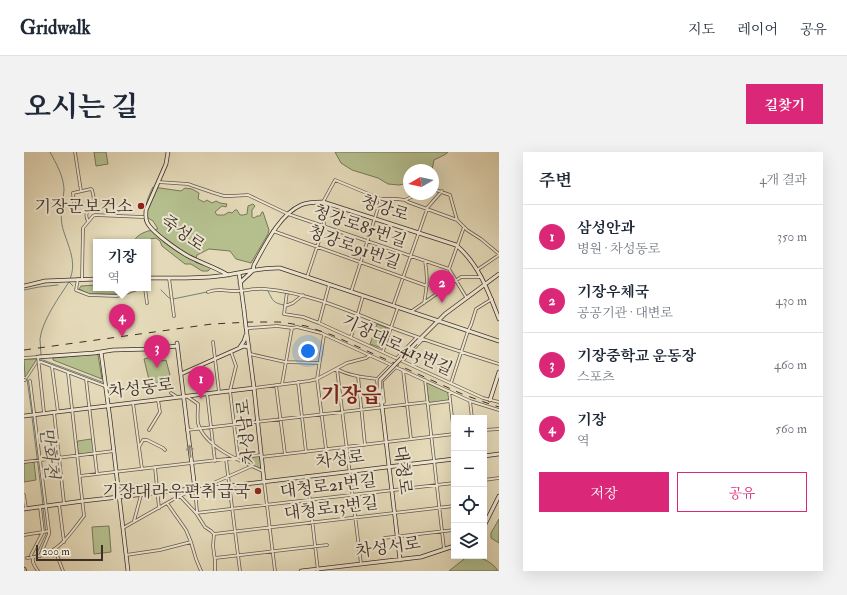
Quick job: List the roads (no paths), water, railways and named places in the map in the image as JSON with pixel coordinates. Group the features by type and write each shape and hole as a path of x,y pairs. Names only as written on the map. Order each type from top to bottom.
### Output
{"street":[{"path":"75,152 81,191"},
{"name":"죽성로","path":"168,152 166,164 146,210 148,224 155,232 189,257 212,266 228,275"},
{"path":"307,277 324,226 322,202 335,180 381,199 403,200"},
{"name":"청강로85번길","path":"158,182 188,184 224,196 248,195 288,214 448,269"},
{"path":"74,203 73,193 91,189 94,203 86,216 88,221"},
{"path":"439,190 451,196 457,220"},
{"path":"393,306 427,209 442,191"},
{"path":"351,292 381,199"},
{"path":"405,200 457,220 499,255 477,270"},
{"name":"청강로","path":"253,270 254,265 273,231 288,214 301,205 322,202 456,245 471,260 477,270 492,299 499,319"},
{"path":"82,279 83,228 88,221 95,215 143,217"},
{"path":"464,227 448,269 466,298"},
{"name":"청강로91번길","path":"273,231 427,286"},
{"name":"청강로85번길","path":"424,303 427,286 425,261"},
{"path":"212,266 212,277"},
{"path":"151,278 212,277 268,268 280,268 499,341"},
{"path":"240,283 253,270"},
{"name":"차성남로","path":"239,273 250,354 275,571"},
{"path":"397,358 438,321 499,274"},
{"path":"411,312 464,276 481,277"},
{"path":"169,278 174,316"},
{"path":"24,286 45,281 93,279"},
{"path":"77,280 76,290 89,295 117,296 131,291"},
{"path":"319,323 329,285"},
{"path":"208,292 216,290 236,291 262,288 287,292 324,302 391,328 499,364"},
{"path":"145,291 147,303"},
{"path":"287,292 286,306 303,296"},
{"path":"351,337 363,296"},
{"path":"451,383 476,308 492,299"},
{"name":"기장대로413번길","path":"286,306 284,314 319,323 451,383 490,400 499,402"},
{"path":"382,352 398,307"},
{"path":"239,348 245,339 246,329 277,326 292,328 300,327 324,335 370,355 470,401 499,410"},
{"path":"282,384 292,328"},
{"path":"324,335 317,379 326,449"},
{"path":"402,361 420,338"},
{"name":"대청로","path":"400,560 380,380 420,338"},
{"path":"213,342 219,392"},
{"path":"24,358 39,359 113,350 150,349 177,344 185,396 196,513"},
{"path":"181,374 244,346 249,347"},
{"path":"101,352 128,571"},
{"path":"231,352 236,366 230,391 238,458"},
{"path":"250,354 285,362 319,363"},
{"name":"차성동로","path":"24,416 309,381 317,379 347,363 366,358 370,355"},
{"path":"39,359 52,367 106,386"},
{"path":"39,359 44,413"},
{"path":"382,403 379,401 377,383 378,379 391,365"},
{"path":"52,367 64,504"},
{"path":"382,403 384,402 382,381 396,367"},
{"path":"337,369 342,372 358,376 378,379"},
{"path":"337,369 360,564"},
{"path":"403,370 411,439"},
{"path":"490,400 499,372"},
{"path":"26,558 40,556 55,549 64,542 84,516 68,373"},
{"path":"358,376 365,444"},
{"name":"차성동로","path":"86,379 89,408"},
{"path":"30,380 32,415 50,534 40,556"},
{"path":"425,380 444,549"},
{"path":"298,382 306,452"},
{"path":"276,385 285,454"},
{"path":"449,391 452,415"},
{"path":"171,393 177,397"},
{"path":"207,393 215,461"},
{"path":"185,396 198,404 198,420 204,436 213,444 235,458 263,471"},
{"path":"149,430 160,412 158,399"},
{"path":"187,430 407,404 450,401"},
{"path":"470,401 472,415"},
{"path":"133,402 142,469"},
{"path":"89,408 97,474"},
{"path":"487,430 499,429"},
{"path":"80,476 235,458 306,452 451,434"},
{"path":"139,447 143,440 147,440 163,448 164,450"},
{"path":"24,462 114,451"},
{"path":"487,456 499,454"},
{"name":"차성로","path":"40,507 451,459"},
{"path":"226,460 240,571"},
{"name":"차성로","path":"207,488 209,485 252,466"},
{"path":"155,468 159,508"},
{"path":"307,476 318,570"},
{"path":"487,480 499,478"},
{"name":"대청로21번길","path":"196,513 451,483"},
{"path":"123,528 186,493 190,489"},
{"path":"24,495 25,509 40,507 44,532 31,555 38,571"},
{"path":"133,522 142,495"},
{"path":"180,496 196,513 206,528 214,534 213,546 215,571"},
{"path":"485,523 499,496"},
{"path":"167,503 186,530 201,571"},
{"path":"59,504 64,542"},
{"name":"대청로13번길","path":"214,534 451,506"},
{"path":"24,530 24,535 49,532"},
{"path":"384,538 451,530"},
{"path":"126,555 160,550 191,542"},
{"path":"215,558 326,544"},
{"name":"차성서로","path":"301,571 421,557 451,547"},
{"path":"55,549 63,571"}],"waterway":[{"name":"만화천","path":"50,152 59,170 64,185 61,221 72,258 73,265 70,279"},
{"name":"만화천","path":"69,282 73,286"},
{"name":"만화천","path":"41,355 41,332 52,309 69,282"},
{"path":"24,290 58,285"},
{"path":"161,290 169,298 173,299 207,292"},
{"path":"268,291 274,301 284,305"},
{"name":"만화천","path":"32,414 27,379 42,358"},
{"path":"43,360 102,382"},
{"name":"만화천","path":"32,417 43,505"},
{"name":"만화천","path":"36,555 46,534 43,508"},
{"path":"199,564 202,571"}],"railway":[{"path":"24,350 212,324 280,322 306,326 332,335 462,394 499,407"}],"place":[{"name":"기장군보건소","path":"141,206"},
{"name":"기장우체국","path":"442,303"},
{"name":"기장","path":"122,337"},
{"name":"기장중학교 운동장","path":"157,368"},
{"name":"삼성안과","path":"201,399"},
{"name":"기장대라우편취급국","path":"258,491"}],"district":[{"name":"기장읍","path":"351,395"}]}
